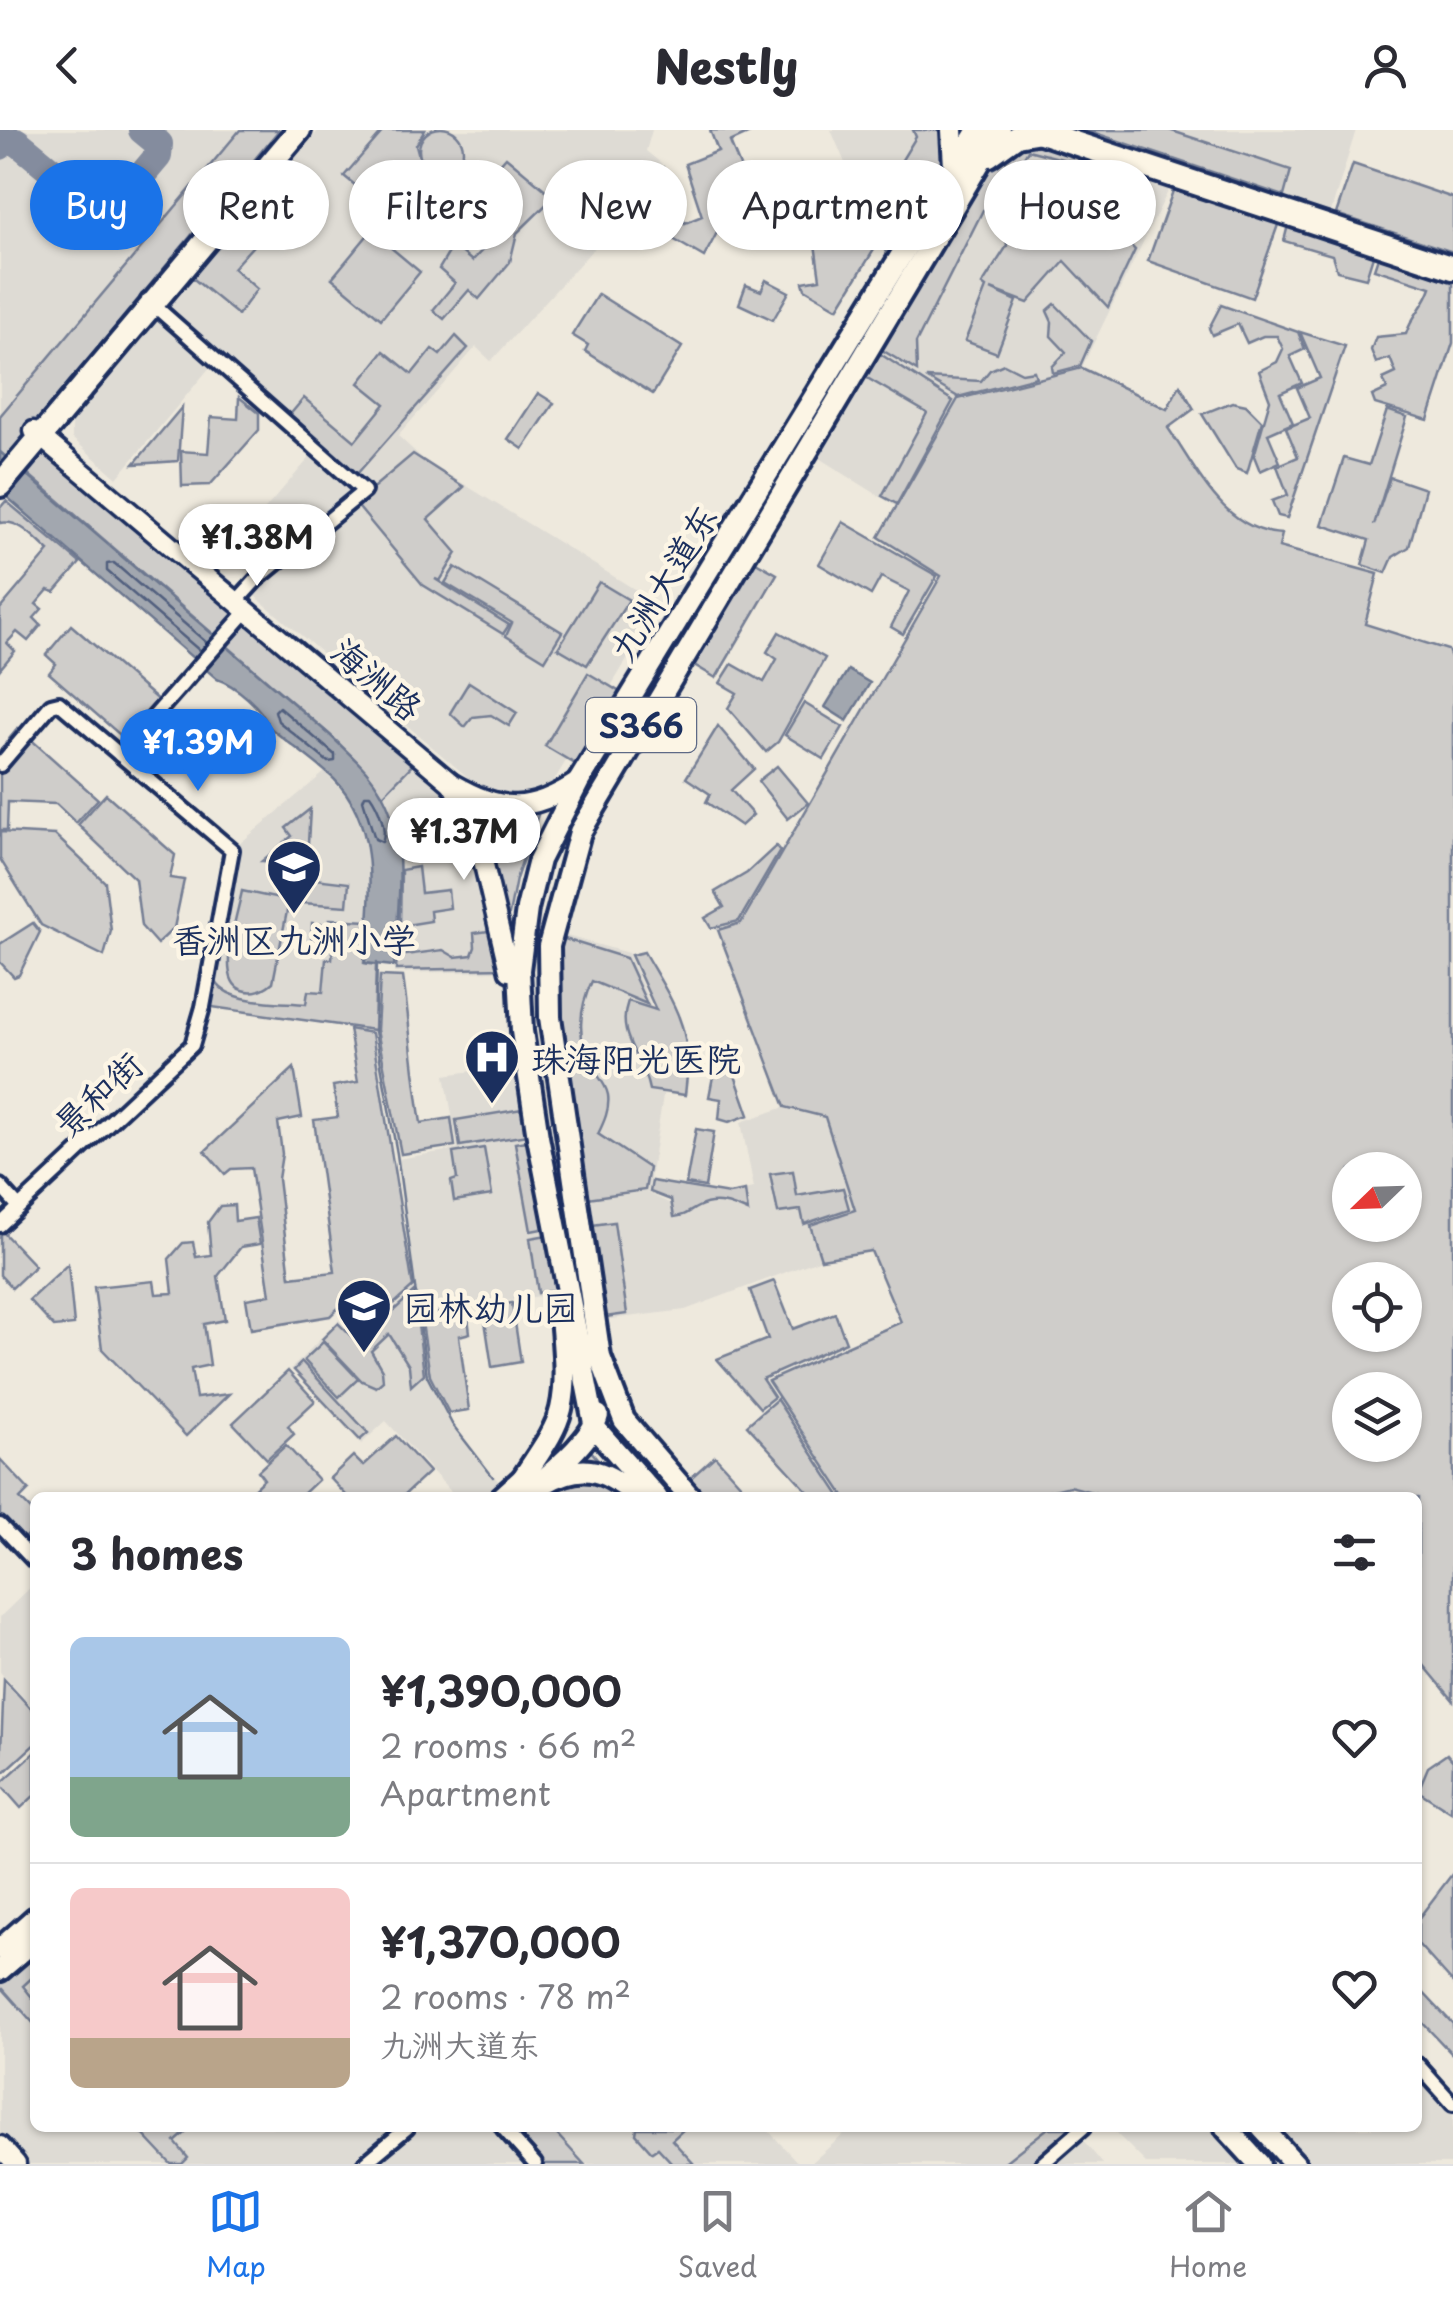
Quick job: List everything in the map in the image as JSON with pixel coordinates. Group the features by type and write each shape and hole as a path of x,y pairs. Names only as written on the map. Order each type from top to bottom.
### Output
{"highway":[{"path":"0,486 9,464 69,400 286,130"},
{"path":"149,301 299,130"},
{"path":"1080,130 1453,258"},
{"path":"1038,131 1453,268"}],"main road":[{"path":"952,130 954,160"},
{"name":"九洲大道东","path":"959,160 978,130"},
{"name":"九洲大道东","path":"964,182 999,130"},
{"path":"979,163 1017,136 1038,131"},
{"name":"九洲大道东","path":"595,1428 525,1048 519,970 538,860 578,781 914,250"},
{"name":"九洲大道东","path":"687,1492 624,1420 600,1357 550,1017 549,946 580,832 915,250"},
{"path":"524,1490 561,1410 564,1363 556,1230"},
{"path":"524,1490 595,1428 602,1395 600,1357"},
{"path":"595,1428 638,1438"},
{"path":"595,1428 652,1492"},
{"path":"524,1490 579,1470 600,1471 632,1492"},
{"path":"0,1949 30,1922"},
{"path":"0,1970 30,1944"},
{"path":"1230,2132 1260,2164"},
{"path":"1266,2132 1295,2164"}],"street":[{"path":"0,765 51,706 60,703 120,755 222,639 256,580 364,490 149,301"},
{"name":"海洲路","path":"37,434 451,783"},
{"name":"景和街","path":"0,1225 192,1044 203,1006 232,850 120,755"},
{"path":"451,783 483,801 516,806 543,801 578,781"},
{"path":"451,783 474,822 509,971"},
{"path":"0,1186 19,1207"},
{"path":"0,1525 30,1557"},
{"path":"1422,2070 1453,2104"},
{"path":"364,2164 402,2132"},
{"path":"507,2132 535,2164"},
{"path":"1042,2164 1078,2132"},
{"path":"0,2146 16,2164"}],"shaded area":[{"path":"0,130 240,130 215,160 183,160 183,198 163,222 163,160 30,160 30,250 139,250 0,416"},
{"path":"240,130 279,130 254,160 215,160"},
{"path":"319,130 652,130 646,151 657,160 543,160 543,250 592,250 491,361 476,347 398,436 423,459 660,605 552,784 529,796 488,791 471,780 255,596 256,588 368,496 162,309 214,250 329,250 329,160 293,160"},
{"path":"384,130 425,130 416,145 420,160 358,160"},
{"path":"433,130 449,130 461,142 460,160 421,158 421,142"},
{"path":"710,130 754,131 730,142 737,160 707,160 708,250 704,257 687,247 687,222 702,216 687,163 718,151"},
{"path":"831,130 932,130 930,160 844,160"},
{"path":"913,130 949,130 950,160 902,160 916,137"},
{"path":"1078,130 1356,130 1330,215"},
{"path":"1086,130 1169,130 1291,170 1284,196"},
{"path":"1017,136 1109,160 1001,160"},
{"path":"1018,137 1089,151 1086,160 1066,160 1028,150 1022,160 986,160"},
{"path":"984,161 984,210 964,248 964,191"},
{"path":"1353,164 1453,198 1453,252 1336,214"},
{"path":"523,171 543,188 543,208 523,227"},
{"path":"1156,172 1175,177 1156,216"},
{"path":"984,185 984,250 1139,250 1082,367 958,399 897,507 806,450 940,250 964,250 964,215"},
{"path":"1175,185 1279,222 1252,298 1148,261 1152,250 1156,250 1156,238"},
{"path":"183,198 183,245 6,458 0,452 0,416 139,250 163,250 163,222"},
{"path":"1290,217 1376,246 1366,278 1337,271 1332,255 1284,241"},
{"path":"1381,248 1453,271 1453,343 1428,420 1375,404 1372,396 1387,389 1383,379 1396,373 1390,358 1376,363 1371,350 1376,337 1406,334 1431,287 1374,269"},
{"path":"203,250 249,250 233,268 257,289 238,315 184,271"},
{"path":"355,250 394,250 420,272 381,319 332,278"},
{"path":"447,250 459,250 472,261 482,250 513,250 510,262 479,299 469,290 444,319 433,310 455,283 439,269"},
{"path":"816,250 874,250 838,308 805,289 803,282 820,279"},
{"path":"885,250 900,250 894,260"},
{"path":"928,250 963,250 916,343 917,371 872,344"},
{"path":"1004,250 1135,250 1108,307 1065,261 1028,303 991,289 1017,301 997,353 965,341 986,288 982,285"},
{"path":"766,280 789,292 773,320 739,304 746,285 761,291"},
{"path":"598,294 682,347 653,394 585,351 588,345 572,335"},
{"path":"1055,304 1091,341 1080,366 1053,373 1052,367 1066,352 1051,336 1052,322 1047,311"},
{"path":"1221,305 1298,332 1305,349 1290,356 1302,383 1280,393 1293,423 1268,434 1280,462 1260,471 1254,456 1270,400 1259,371 1277,362 1283,349 1277,336 1263,336 1247,343 1238,324 1212,335 1209,328"},
{"path":"151,314 211,366 117,478 72,438 72,410"},
{"path":"1300,332 1345,346 1287,518 1278,516 1272,501 1288,495 1277,466 1298,457 1286,428 1310,418 1297,388 1320,378"},
{"path":"456,336 468,348 356,475 288,417 304,398 355,441 385,404 359,383 384,351 412,374 432,349 440,355"},
{"path":"871,348 953,401 897,504 882,496 927,413 857,372"},
{"path":"1004,364 1022,373 1034,371 1036,377 958,397 926,378 981,381 990,370"},
{"path":"1082,368 1167,409 1180,385 1194,409 1168,428 1202,480 1228,510 1262,530 1282,534 1279,547 1378,574 1365,624 1448,650 1453,662 1453,1700 1422,1663 1422,1492 1092,1492 1070,1486 1046,1492 842,1492 768,1381 901,1322 871,1251 821,1259 810,1225 855,1210 825,1117 785,1107 718,930 741,923 941,576 879,537 958,399"},
{"path":"538,393 554,403 523,449 508,439"},
{"path":"239,397 259,413 259,430 210,485 182,486 181,451 208,453 211,417 238,419"},
{"path":"1232,402 1246,405 1262,421 1247,473 1236,469 1202,414"},
{"path":"182,407 178,461 134,464"},
{"path":"1387,410 1407,417 1374,525 1390,477 1425,489 1409,547 1393,557 1386,573 1362,565 1369,540 1322,525 1344,458 1369,465"},
{"path":"45,452 132,514 420,757 383,795 366,771 330,735 27,473"},
{"path":"313,454 356,491 285,550 253,523"},
{"path":"413,454 464,487 428,519 457,553 440,581 435,579 509,625 503,634 423,585 355,503"},
{"path":"6,501 80,563 55,592 48,590 36,604 42,609 34,618 41,625 28,641 17,632 7,643 15,651 0,669 0,609 49,551 21,527 0,523 0,508"},
{"path":"843,522 937,576 903,634 891,627 909,591 881,577 871,595 819,564"},
{"path":"747,557 777,574 716,678 686,660"},
{"path":"455,567 562,632 545,660 506,636 512,623 445,583"},
{"path":"599,582 629,600 587,665 558,648"},
{"path":"71,625 160,702 127,741 49,673 56,664 46,655"},
{"path":"779,632 825,658 778,742 766,752 728,708 737,693 720,683 732,664 764,682 777,659 767,652"},
{"path":"588,673 625,695 582,768 545,746"},
{"path":"469,682 517,713 509,726 491,715 473,717 465,727 450,713"},
{"path":"804,703 843,727 824,759 785,735"},
{"path":"718,726 754,769 731,790 753,815 741,826 706,802 710,794 686,778"},
{"path":"18,728 98,799 76,823 56,804 8,802 7,830 0,830 0,750"},
{"path":"421,757 474,822 509,971 394,973 400,868 394,829 383,795"},
{"path":"777,766 808,803 788,819 758,781"},
{"name":"香洲区九洲小学","path":"325,772 352,802 371,870 365,962 377,964 375,1031 203,1007 232,850"},
{"path":"106,794 175,855 170,878 184,880 174,928 157,944 141,926 135,879 78,825"},
{"path":"476,805 500,815 541,806 516,879 509,915 505,917 493,855"},
{"path":"310,809 306,878 349,883 347,906 302,903 299,886 291,873 279,864 262,861 292,836 286,828"},
{"path":"0,832 55,835 105,882 111,931 104,956 41,925 0,859"},
{"path":"776,846 780,851 739,921 711,928 705,918 724,907 715,892 747,873"},
{"path":"418,867 421,893 448,890 450,908 430,911 431,921 400,926 401,870"},
{"path":"242,891 289,901 273,982 255,991 234,984 230,974 230,946"},
{"path":"330,919 367,921 364,963 376,965 374,1030 205,1006 214,978 220,987 241,997 306,1004 308,991 323,992 326,959 332,959 333,949 311,947 312,923 329,925"},
{"path":"33,923 40,932 19,975 14,977 0,962 0,944"},
{"path":"496,930 505,968 396,970 397,956 443,950 455,957 472,955 474,933"},
{"path":"552,932 628,953 670,1050 648,1193 669,1203 754,1188 741,1122 785,1107 825,1117 855,1211 811,1225 821,1259 685,1310 595,1321"},
{"path":"555,936 626,958 647,1004 592,981 581,1024 587,1057 608,1095 598,1134 649,1168 645,1190 580,1199 553,1018"},
{"path":"644,952 680,1020 687,1053 685,1095 649,1090 627,1036 628,1001 656,1010 631,955"},
{"path":"380,976 403,977 421,1123 451,1118 455,1146 401,1154 377,1030"},
{"path":"349,1029 372,1033 413,1287 386,1311 361,1286 330,1316 251,1329 246,1299 270,1295 251,1168 231,1169 225,1174 205,1151 294,1068 302,1117 278,1122 282,1154 278,1179 290,1277 335,1272 314,1120 338,1117 333,1086 358,1082"},
{"path":"714,1046 725,1047 749,1115 729,1122 719,1119 721,1099 709,1097"},
{"path":"527,1063 560,1293 419,1315 427,1377 452,1425 507,1492 451,1492 386,1421 361,1444 291,1369 339,1320 359,1341 415,1287 398,1159 458,1149 445,1075"},
{"path":"528,1108 533,1134 460,1146 456,1120"},
{"path":"696,1129 714,1132 705,1187 686,1184"},
{"path":"536,1139 552,1227 531,1231 515,1143"},
{"path":"484,1148 492,1195 454,1201 451,1181 457,1179 453,1153"},
{"path":"793,1171 797,1196 843,1188 849,1209 804,1224 801,1210 778,1213 770,1174"},
{"path":"652,1181 729,1194 745,1191 748,1212 711,1203 674,1217 671,1200 650,1192"},
{"path":"234,1205 235,1221 256,1218 260,1244 241,1247 218,1276 225,1320 204,1324 210,1365 191,1369 196,1398 229,1394 186,1436 102,1349 94,1287 154,1281 156,1294 173,1293 169,1259 183,1243 193,1242 196,1257 211,1255 208,1222 220,1206"},
{"path":"614,1222 627,1314 598,1318 585,1226"},
{"path":"0,1229 35,1266 12,1288 0,1275"},
{"path":"553,1234 556,1290 538,1293 530,1238"},
{"path":"68,1264 74,1325 54,1327 29,1300"},
{"path":"774,1281 793,1329 835,1313 846,1342 762,1379 774,1397 760,1408 717,1359 768,1339 750,1290"},
{"path":"414,1292 424,1374 411,1386 409,1366 389,1334 371,1351 382,1370 383,1381 376,1387 362,1381 322,1339 338,1323 358,1343"},
{"path":"512,1303 521,1362 492,1367 483,1308"},
{"path":"467,1309 470,1333 459,1336 469,1410 449,1413 430,1376 421,1316"},
{"path":"323,1342 358,1379 339,1397 304,1360"},
{"path":"302,1362 368,1433 360,1440 294,1370"},
{"path":"288,1371 315,1401 288,1426 294,1434 267,1459 233,1423"},
{"path":"777,1399 838,1492 808,1492 747,1425"},
{"path":"396,1436 429,1472 407,1492 343,1492 330,1478 353,1456 363,1466"},
{"path":"584,1443 603,1465 617,1456 649,1492 531,1492"},
{"path":"286,1445 318,1480 305,1492 250,1492 264,1479 258,1471"},
{"path":"715,1456 747,1492 691,1492 684,1484"},
{"path":"0,1459 29,1490 20,1499 30,1509 30,1532 21,1541 0,1519"},
{"path":"30,1588 30,1705 0,1672 0,1617"},
{"path":"4,1679 30,1708 30,1749 0,1776"},
{"path":"1447,1754 1453,1761 1451,1812 1422,1794 1428,1767"},
{"path":"30,1757 30,1800 21,1808 0,1784"},
{"path":"1453,1873 1453,1983 1422,1948 1422,1914"},
{"path":"30,1944 30,2132 770,2132 799,2164 0,2164 0,1970"},
{"path":"30,1947 30,1980 23,1986 30,1995 30,2019 0,1990 0,1973"},
{"path":"1422,1991 1453,2024 1453,2055 1422,2022"},
{"path":"1422,2070 1453,2105 1453,2164 1295,2164 1266,2132 1422,2132"},
{"path":"141,2132 186,2132 175,2142 188,2158 182,2164 171,2164"},
{"path":"511,2132 555,2132 584,2164 539,2164"},
{"path":"681,2132 672,2140 694,2164 673,2164 658,2148 652,2152 636,2134"},
{"path":"846,2132 1078,2132 1103,2164 810,2164"},
{"path":"1043,2132 1073,2132 1036,2164 1002,2164"},
{"path":"1115,2132 1230,2132 1259,2164 1147,2164"}],"water":[{"path":"0,452 330,735 371,778 391,814 399,856 394,966 365,963 369,866 360,819 349,798 334,779 268,726 247,698 217,679 0,491"},
{"path":"848,670 870,683 847,721 825,707"}],"waterway":[{"path":"377,963 375,1031 397,1154 427,1376 452,1424 493,1477"}],"taxiway":[{"path":"0,146 16,141 100,210 111,212 158,156 159,144 142,130"}],"place":[{"name":"香洲区九洲小学","path":"294,916"},
{"name":"珠海阳光医院","path":"492,1106"},
{"name":"园林幼儿园","path":"364,1355"}]}
